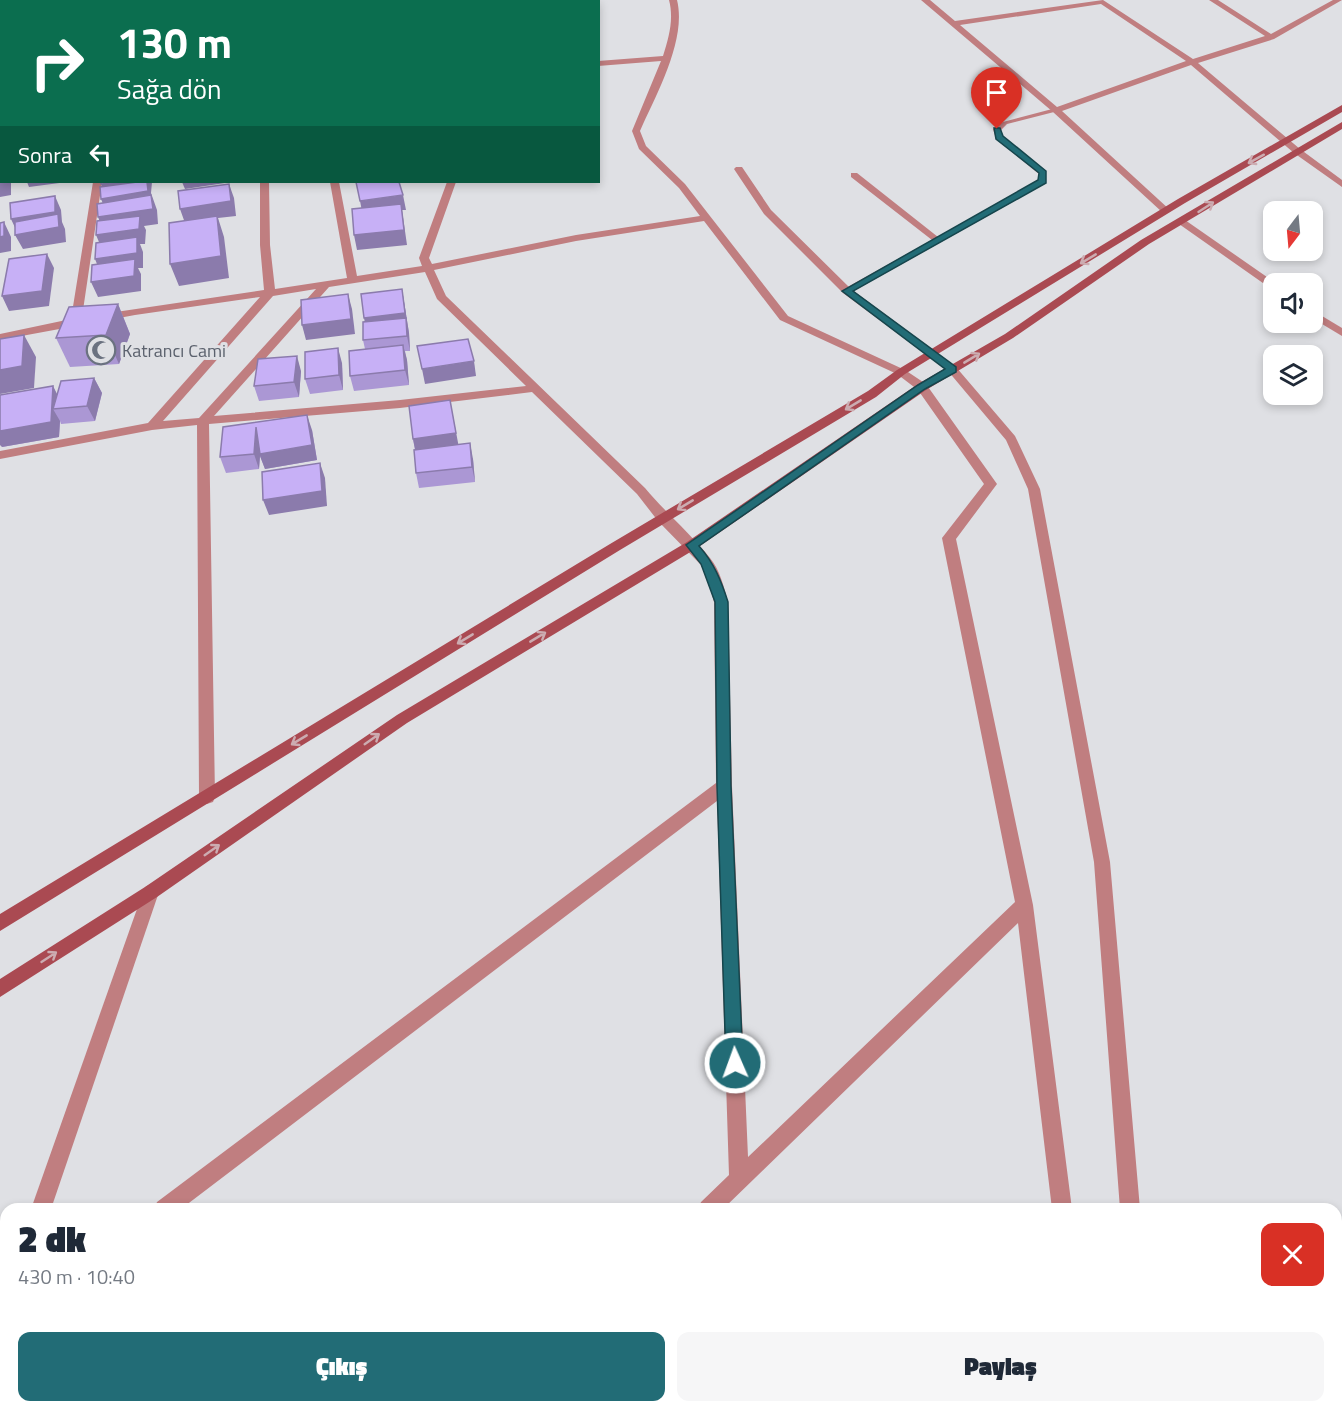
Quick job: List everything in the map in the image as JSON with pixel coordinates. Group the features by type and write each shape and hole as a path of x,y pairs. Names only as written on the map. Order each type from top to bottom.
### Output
{"street":[{"path":"673,0 677,7 677,20 665,58 636,131 642,147 682,186 784,318 901,372 922,387 991,483 949,538 1024,905 1061,1203"},
{"path":"925,0 1056,110 1165,210"},
{"path":"1214,0 1270,37"},
{"path":"954,24 1103,1 1192,62 1298,151 1342,184"},
{"path":"1056,110 1270,37 1333,1"},
{"path":"600,64 665,58"},
{"path":"0,923 663,518 872,394 929,354 1165,210 1287,142 1342,108"},
{"path":"0,989 151,892 402,719 692,545 922,387 1009,336 1145,242 1182,222 1342,124"},
{"path":"739,169 767,212 847,291 952,369 1011,439 1034,489 1102,862 1130,1203"},
{"path":"76,320 97,183"},
{"path":"152,426 270,293 265,245 264,183"},
{"path":"334,183 353,281"},
{"path":"451,183 424,258 441,297 641,491 663,518 692,545 706,562 722,602 724,786 740,1179"},
{"path":"0,337 76,320 324,286 576,238 706,218"},
{"path":"1182,222 1263,278"},
{"path":"207,796 203,421 324,286"},
{"path":"1323,320 1342,333"},
{"path":"0,455 152,426 400,404 535,388"},
{"path":"172,1203 724,786"},
{"path":"43,1203 151,892"},
{"path":"714,1203 1024,905"}],"lane":[{"path":"847,291 1043,182 1043,173 999,137 997,129 1005,123 1056,110"},
{"path":"854,174 938,241"}],"building":[{"path":"147,183 148,191 101,199 100,187"},
{"path":"356,183 399,183 403,195 360,201"},
{"path":"229,184 231,201 180,209 178,191"},
{"path":"151,195 153,209 98,217 97,204"},
{"path":"55,196 55,212 11,219 10,203"},
{"path":"401,204 404,230 354,235 352,209"},
{"path":"58,214 59,227 15,235 15,222"},
{"path":"140,216 139,229 96,235 97,221"},
{"path":"217,216 221,256 170,264 169,223"},
{"path":"4,222 4,236 0,237 0,223"},
{"path":"137,237 137,253 95,259 96,243"},
{"path":"47,254 42,291 2,296 9,259"},
{"path":"135,259 134,276 91,282 92,265"},
{"path":"402,289 405,313 364,318 361,294"},
{"path":"348,294 351,319 302,325 301,300"},
{"path":"118,304 106,335 56,338 69,307"},
{"path":"406,318 407,336 363,340 363,322"},
{"path":"24,335 22,366 0,370 0,339"},
{"path":"468,339 474,361 422,369 417,346"},
{"path":"403,345 405,370 350,376 349,351"},
{"path":"338,348 339,375 305,379 305,352"},
{"path":"297,356 294,382 254,386 258,359"},
{"path":"94,378 87,406 53,409 61,381"},
{"path":"53,386 51,422 0,431 0,395"},
{"path":"450,400 456,433 413,439 409,406"},
{"path":"307,415 312,445 260,454 256,427 254,454 220,457 223,427"},
{"path":"470,443 472,467 416,473 414,450"},
{"path":"320,463 322,491 263,500 262,472"}],"place":[{"name":"Katrancı Cami","path":"101,350"}],"route":[{"path":"735,1063 724,786 722,602 706,562 692,545 922,387 952,369 847,291 1043,182 1043,173 999,137 997,129"}]}
